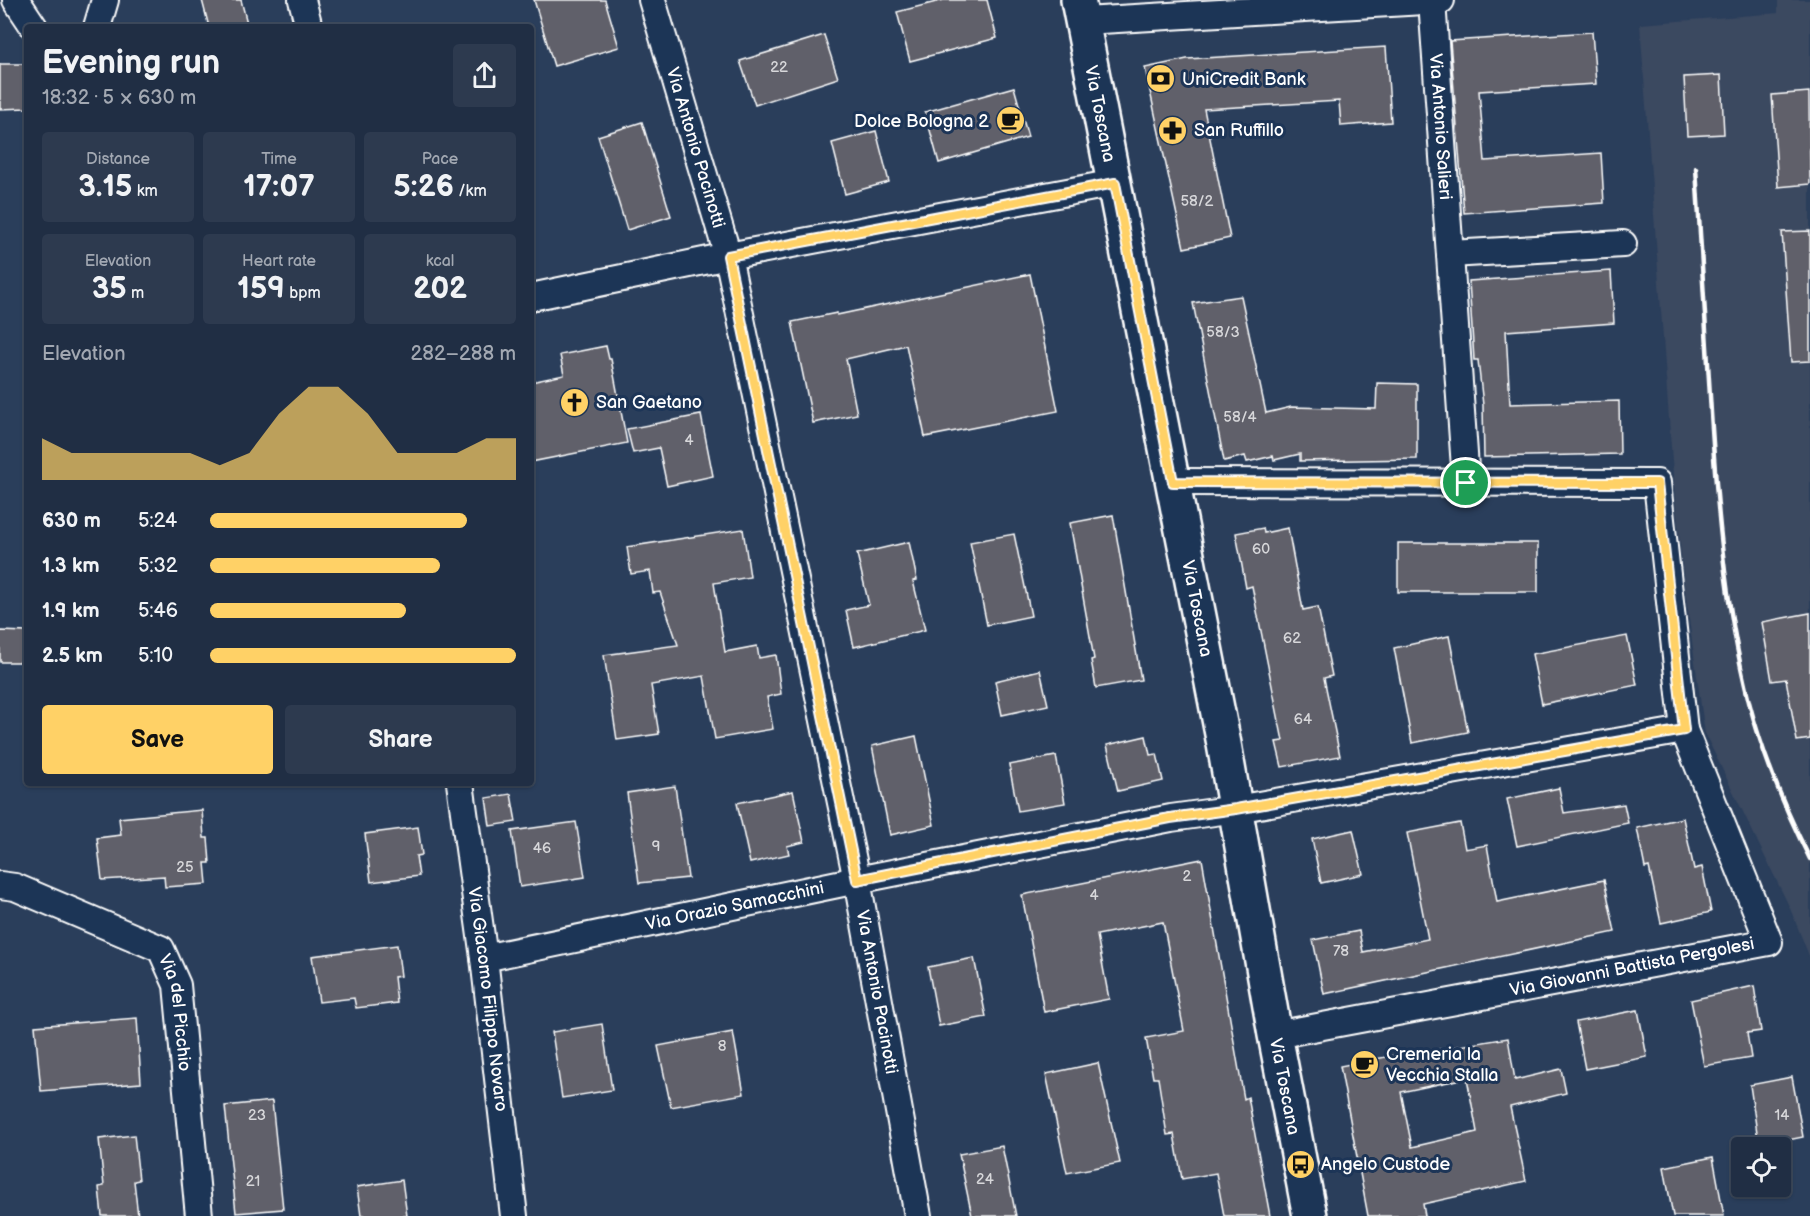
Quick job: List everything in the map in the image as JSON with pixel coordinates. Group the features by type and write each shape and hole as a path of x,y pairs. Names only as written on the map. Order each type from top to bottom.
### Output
{"main road":[{"name":"Via Toscana","path":"1081,10 1236,809 1275,1035 1310,1216"}],"street":[{"path":"16,0 32,24"},
{"path":"99,24 105,0"},
{"path":"302,0 308,24"},
{"name":"Via Antonio Pacinotti","path":"652,0 728,256 857,880 918,1216"},
{"path":"1081,10 1441,0"},
{"name":"Via Antonio Salieri","path":"1432,1 1466,483"},
{"path":"534,296 728,256 1115,183"},
{"path":"1450,254 1623,244"},
{"path":"1173,482 1466,483"},
{"name":"Via Giovanni Battista Pergolesi","path":"1275,1035 1769,942 1684,730 1657,483 1466,483"},
{"name":"Via Orazio Samacchini","path":"484,958 857,880 1170,818 1236,809 1684,730"},
{"name":"Via Giacomo Filippo Novaro","path":"460,786 484,958 514,1216"},
{"name":"Via del Picchio","path":"0,885 15,887 161,949 177,985 199,1216"}],"shaded area":[{"path":"1778,0 1810,0 1810,958 1789,906 1705,734 1684,584 1674,488 1640,24 1778,13"}],"building":[{"path":"202,0 241,0 247,24 208,24"},
{"path":"534,0 605,0 619,47 554,66"},
{"path":"944,0 987,0 997,38 910,61 897,12"},
{"path":"1592,32 1596,84 1479,91 1485,161 1601,153 1604,203 1464,213 1450,41"},
{"path":"824,35 838,78 755,105 740,61"},
{"path":"1386,47 1391,122 1341,126 1339,101 1204,109 1230,238 1184,248 1145,68 1187,59"},
{"path":"0,64 24,64 24,108 0,109"},
{"path":"1721,75 1724,134 1687,136 1684,77"},
{"path":"1014,87 1028,137 939,163 925,112"},
{"path":"1809,92 1810,184 1778,187 1772,95"},
{"path":"642,122 671,216 627,230 598,136"},
{"path":"876,131 889,182 845,194 832,143"},
{"path":"1810,231 1810,361 1791,362 1782,232"},
{"path":"1611,271 1614,323 1506,331 1510,404 1619,401 1620,454 1484,457 1483,405 1478,360 1474,360 1469,281"},
{"path":"1030,274 1058,411 925,437 906,345 846,359 857,414 813,423 792,322 837,313 837,315"},
{"path":"1241,296 1266,413 1291,407 1376,409 1377,383 1417,384 1417,459 1300,461 1300,454 1274,460 1273,456 1247,462 1245,456 1224,461 1193,303"},
{"name":"San Gaetano","path":"606,346 609,359 611,359 627,443 534,461 534,381 564,375 560,355"},
{"path":"701,415 713,476 667,486 659,448 633,453 627,429"},
{"path":"1113,515 1141,680 1096,688 1091,660 1094,659 1070,523"},
{"path":"1263,528 1264,533 1288,528 1303,610 1318,607 1332,676 1324,678 1340,756 1282,767 1276,742 1283,741 1252,586 1246,588 1236,533"},
{"path":"743,529 750,577 714,583 725,652 757,646 759,658 776,655 781,694 767,697 773,729 715,739 704,676 651,685 659,734 617,740 604,655 678,645 660,592 653,593 650,571 631,574 627,547"},
{"path":"1014,534 1031,616 987,625 970,542"},
{"path":"909,542 917,580 913,581 925,630 854,647 846,610 869,605 857,554"},
{"path":"1398,543 1538,543 1538,592 1398,592"},
{"path":"1810,613 1810,739 1797,741 1786,679 1772,681 1762,622"},
{"path":"0,631 24,632 24,662 0,662"},
{"path":"1449,636 1468,732 1412,743 1394,648"},
{"path":"1627,636 1637,685 1542,704 1532,654"},
{"path":"1040,670 1048,705 1002,715 995,681"},
{"path":"916,736 934,825 890,835 872,746"},
{"path":"1146,736 1150,755 1157,754 1163,781 1118,791 1107,745"},
{"path":"1056,756 1065,803 1018,811 1009,765"},
{"path":"675,786 688,878 639,883 627,793"},
{"path":"1559,788 1564,813 1624,804 1628,823 1517,846 1507,799"},
{"path":"793,791 804,842 787,846 789,854 750,863 737,803"},
{"path":"511,794 516,822 490,826 486,798"},
{"path":"202,810 204,838 208,838 210,863 205,863 207,884 165,887 164,876 102,880 97,838 121,835 119,818"},
{"path":"1683,818 1694,869 1702,867 1711,912 1661,923 1649,867 1645,868 1637,828"},
{"path":"576,822 585,877 520,887 512,831"},
{"path":"1460,823 1465,849 1487,845 1497,902 1604,880 1615,932 1324,994 1313,940 1359,931 1363,952 1428,939 1407,833"},
{"path":"418,827 422,855 416,856 419,876 371,882 365,834"},
{"path":"1353,830 1363,874 1321,883 1312,839"},
{"path":"1202,859 1244,1099 1248,1097 1270,1216 1224,1216 1216,1173 1182,1179 1174,1134 1167,1135 1158,1078 1153,1078 1146,1038 1184,1031 1163,922 1097,935 1109,999 1044,1012 1022,895"},
{"path":"397,945 401,976 394,977 397,1003 356,1008 354,998 319,1002 312,956"},
{"path":"974,958 986,1017 939,1026 928,967"},
{"path":"1754,986 1761,1031 1747,1033 1751,1058 1704,1066 1691,1000"},
{"path":"1638,1010 1647,1057 1585,1069 1576,1022"},
{"path":"137,1018 141,1083 41,1091 35,1026"},
{"path":"602,1024 612,1090 562,1098 552,1032"},
{"path":"733,1032 744,1094 671,1107 658,1046"},
{"path":"1508,1038 1515,1080 1561,1069 1566,1093 1510,1107 1526,1181 1423,1204 1425,1216 1368,1216 1340,1066 1416,1051 1417,1053","holes":["1467,1078 1477,1132 1412,1147 1401,1092"]},
{"path":"1098,1063 1120,1163 1067,1173 1046,1074"},
{"path":"1792,1077 1803,1137 1791,1139 1791,1137 1758,1137 1750,1085"},
{"path":"272,1101 283,1209 236,1213 225,1106"},
{"path":"134,1135 139,1180 134,1181 138,1216 102,1216 99,1187 104,1186 99,1139"},
{"path":"1002,1146 1016,1216 972,1216 959,1154"},
{"path":"1713,1157 1724,1216 1673,1216 1664,1167"},
{"path":"402,1180 407,1216 361,1216 357,1187"}],"railway":[{"path":"1696,168 1715,473 1722,550 1733,626 1749,702 1761,742 1783,802 1810,859"}],"place":[{"name":"UniCredit Bank","path":"1161,79"},
{"name":"Dolce Bologna 2","path":"1010,121"},
{"name":"San Ruffillo","path":"1173,130"},
{"name":"San Gaetano","path":"575,402"},
{"name":"Cremeria la Vecchia Stalla","path":"1365,1064"},
{"name":"Angelo Custode","path":"1300,1164"}],"route":[{"path":"1115,183 1173,482 1466,483 1657,483 1684,730 1236,809 1170,818 857,880 728,256 1115,183"}]}
